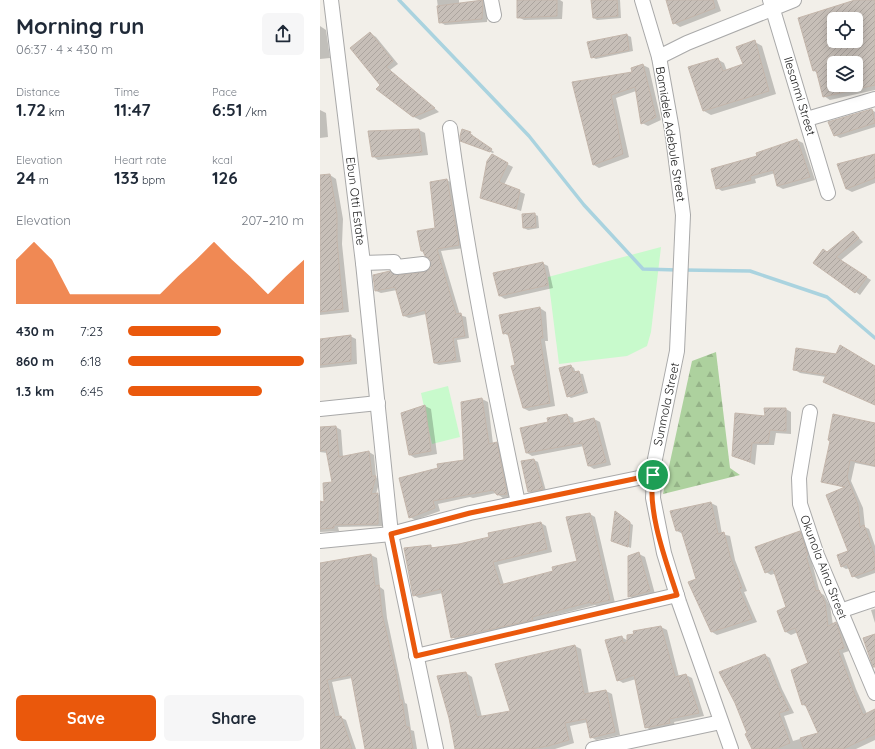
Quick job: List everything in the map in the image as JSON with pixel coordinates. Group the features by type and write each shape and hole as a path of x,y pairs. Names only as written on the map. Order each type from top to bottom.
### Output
{"street":[{"name":"Ebun Otti Estate","path":"331,0 364,263 391,534 436,749"},
{"path":"491,0 494,15"},
{"path":"642,0 659,57"},
{"name":"Bamidele Adebule Street","path":"683,215 672,130 659,57 771,4 794,0"},
{"name":"Ilesanmi Street","path":"771,4 807,119 828,193"},
{"path":"807,119 875,99"},
{"path":"450,128 468,252 518,503"},
{"name":"Sunmola Street","path":"683,215 677,352 654,459 653,498 656,518 677,595 731,749"},
{"path":"364,263 394,262 397,267 423,264"},
{"path":"320,409 378,402"},
{"name":"Okunola Aina Street","path":"810,412 799,478 800,504 817,555 875,693"},
{"path":"320,541 391,534 470,513 653,475"},
{"path":"416,656 677,595"},
{"path":"840,611 875,599"},
{"path":"593,749 721,722"}],"green space":[{"path":"661,247 651,332 647,346 627,356 559,364 548,277"},
{"path":"716,352 730,468 740,475 663,494 692,361"},
{"path":"448,386 460,437 432,444 421,393"}],"building":[{"path":"483,0 482,19 439,23 437,6"},
{"path":"517,0 557,0 557,16 517,18"},
{"path":"591,0 617,0 618,16 593,18"},
{"path":"666,0 713,0 715,8 673,24"},
{"path":"855,0 875,0 875,85 863,88 863,56 827,56 827,92 845,92 823,97 816,70 813,71 798,18"},
{"path":"370,32 393,61 386,67 435,108 413,117 376,89 380,85 350,48"},
{"path":"627,34 629,50 591,58 587,42"},
{"path":"755,40 769,91 703,111 688,67 718,58 723,71 743,64 736,47"},
{"path":"643,64 656,117 641,124 635,87 611,95 623,154 593,165 572,82 632,72 631,68"},
{"path":"872,109 875,123 834,136 828,122"},
{"path":"419,129 422,152 372,157 368,131"},
{"path":"462,129 471,132 470,134 492,149 490,152 460,141"},
{"path":"797,139 810,177 777,186 773,170 750,176 751,180 716,189 711,169 757,156 756,153"},
{"path":"492,154 508,163 499,182 520,190 516,209 480,198 487,161"},
{"path":"875,154 875,178 846,189 837,164"},
{"path":"330,174 337,215 337,240 343,309 320,312 320,175"},
{"path":"447,179 459,245 437,249 456,314 461,313 465,336 453,338 456,360 434,363 425,310 403,316 395,287 375,291 373,275 390,271 398,275 424,272 431,268 430,259 425,256 423,251 421,251 417,231 435,228 430,182"},
{"path":"535,213 536,227 523,228 522,214"},
{"path":"853,231 859,238 836,257 867,277 855,293 813,263 823,249 827,252"},
{"path":"543,262 548,285 499,296 493,273"},
{"path":"540,307 543,338 540,338 550,403 523,408 511,366 515,365 508,333 503,334 499,315"},
{"path":"351,335 351,361 320,365 320,339"},
{"path":"840,345 875,366 875,405 823,382 826,375 793,370 796,348 836,354"},
{"path":"571,365 573,372 579,371 584,391 567,397 559,368"},
{"path":"482,398 489,444 497,442 507,494 497,495 493,490 433,501 435,508 409,518 399,478 438,468 437,464 464,460 461,402"},
{"path":"425,405 431,451 409,455 401,413"},
{"path":"764,408 786,408 786,431 770,430 768,443 752,443 750,462 732,456 735,413 765,416"},
{"path":"567,414 570,424 594,418 606,462 588,466 582,443 526,453 520,428 548,422 547,418"},
{"path":"833,414 875,423 875,466 850,460 847,477 858,505 860,527 864,525 875,557 875,569 852,577 847,564 841,567 837,555 848,551 826,495 845,487 821,482 830,441 828,440"},
{"path":"336,426 339,457 369,451 372,476 376,476 371,494 378,493 378,524 334,525 334,528 320,529 320,501 324,502 323,483 332,482 326,450 320,451 320,427"},
{"path":"534,459 543,489 528,492 521,461"},
{"path":"711,502 718,534 724,532 730,556 742,588 739,589 752,619 711,632 688,582 696,579 681,530 676,531 670,511"},
{"path":"615,511 630,522 628,547 611,541"},
{"path":"590,513 610,600 591,604 591,602 532,617 533,620 451,638 441,589 413,596 404,548 431,545 431,548 459,544 489,537 488,533 541,522 547,549 493,562 500,585 553,571 552,567 577,561 566,517"},
{"path":"800,531 808,555 806,556 816,591 819,590 825,602 828,626 836,622 837,624 844,648 838,650 863,715 875,709 875,734 843,749 804,749 800,738 818,733 805,704 802,705 791,670 808,663 795,628 785,632 777,611 786,607 773,569 765,573 755,547"},
{"path":"639,552 650,591 628,597 628,556"},
{"path":"371,554 375,586 379,585 382,614 396,673 400,700 402,700 406,727 409,727 413,749 365,749 351,675 327,680 335,717 341,716 352,749 320,749 320,563"},
{"path":"661,626 675,677 686,674 699,713 669,719 670,723 645,728 634,675 617,681 605,640 622,636 623,643 627,642 627,635 634,634 633,631"},
{"path":"875,634 875,667 873,667 863,638"},
{"path":"575,645 584,694 606,690 615,732 590,738 586,719 565,723 569,740 548,746 531,749 455,749 449,718 437,676 466,672 477,717 510,711 495,664"},
{"path":"765,654 789,710 779,713 790,743 775,749 752,749 745,734 747,733 735,703 719,672"}],"waterway":[{"path":"399,0 529,136 584,205 643,269 677,270"},
{"path":"684,270 750,271 827,297 875,338"}],"route":[{"path":"653,475 653,498 656,518 664,554 677,595 416,656 391,534 470,513 653,475"}]}
